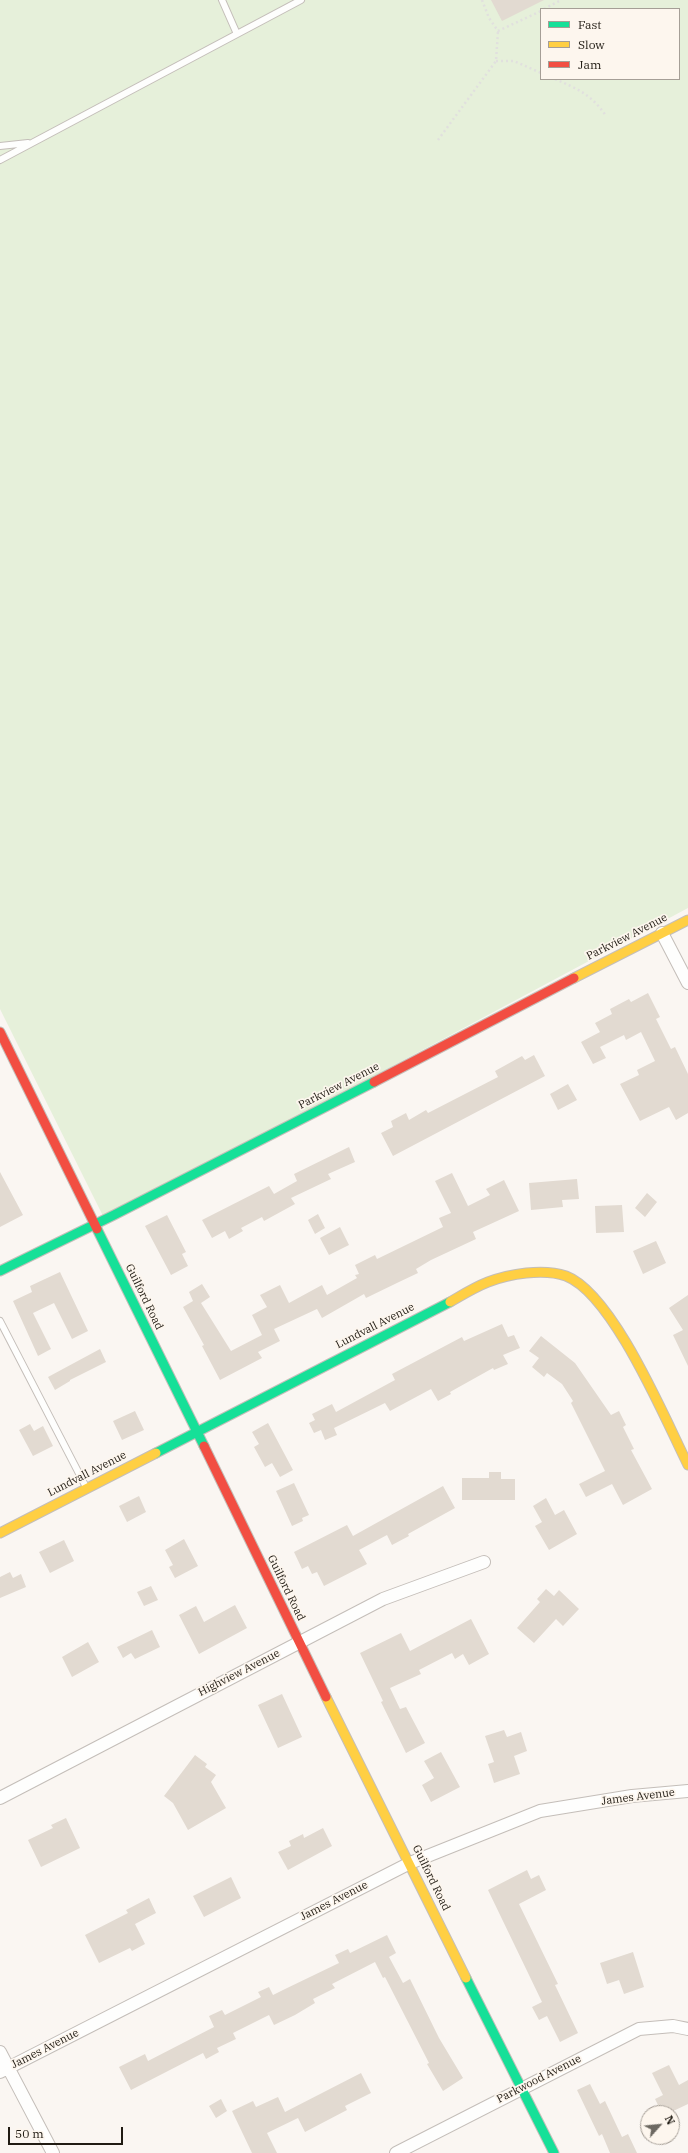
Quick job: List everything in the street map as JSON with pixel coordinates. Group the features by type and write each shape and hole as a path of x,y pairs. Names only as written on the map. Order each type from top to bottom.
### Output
{"street":[{"name":"Parkview Avenue","path":"0,1271 95,1225 688,920"},
{"path":"662,933 688,983"},
{"name":"Guilford Road","path":"0,1032 197,1431 298,1643 410,1863 554,2153"},
{"name":"Lundvall Avenue","path":"0,1533 488,1282 529,1273 566,1276 592,1294 618,1329 688,1465"},
{"name":"Highview Avenue","path":"0,1798 383,1599 484,1562"},
{"name":"James Avenue","path":"4,2070 410,1863 540,1811 632,1796 688,1791"},
{"name":"Parkwood Avenue","path":"396,2153 521,2088 639,2030 673,2026 688,2029"},
{"path":"0,2052 4,2070 53,2153"}],"lane":[{"path":"222,0 237,34"},
{"path":"0,160 301,0"},
{"path":"0,146 32,143"},
{"path":"0,1321 86,1488"}],"path":[{"path":"438,140 496,61 498,31 489,18 482,0"},
{"path":"546,8 561,0"},
{"path":"498,31 540,11"},
{"path":"496,61 514,61 540,73"},
{"path":"557,80 588,95 597,103 606,116"}],"green space":[{"path":"0,0 688,0 688,908 114,1215 103,1216 0,1009"}],"building":[{"path":"491,0 544,0 502,21"},
{"path":"648,993 660,1017 656,1019 671,1049 675,1047 688,1074 688,1113 676,1120 669,1107 640,1121 620,1084 639,1075 637,1070 655,1061 641,1032 626,1040 624,1035 600,1047 606,1058 593,1064 581,1042 600,1032 595,1023 612,1014 610,1009 629,999 631,1002"},
{"path":"534,1055 545,1076 393,1156 381,1133 393,1127 391,1121 406,1113 409,1120 426,1110 428,1113 498,1077 495,1071 522,1056 525,1060"},
{"path":"568,1084 577,1100 558,1110 550,1094"},
{"path":"349,1147 355,1162 328,1174 331,1179 291,1198 295,1204 264,1221 262,1217 241,1228 243,1231 229,1239 225,1231 212,1238 202,1220 269,1186 274,1194 297,1181 294,1174"},
{"path":"0,1172 23,1215 0,1227"},
{"path":"452,1173 468,1206 490,1195 486,1189 504,1180 519,1211 473,1232 476,1239 431,1260 416,1269 418,1273 366,1298 364,1294 322,1318 317,1309 274,1329 280,1341 258,1352 262,1358 220,1380 202,1346 204,1345 183,1307 193,1301 189,1292 202,1284 210,1297 201,1303 231,1351 262,1335 252,1315 267,1307 260,1295 280,1285 289,1303 322,1285 327,1295 357,1278 355,1275 359,1274 355,1265 375,1255 377,1259 443,1227 439,1218 451,1213 435,1181"},
{"path":"577,1179 579,1199 562,1200 563,1207 531,1210 529,1183"},
{"path":"647,1193 657,1202 645,1217 635,1208"},
{"path":"622,1205 624,1232 596,1233 595,1206"},
{"path":"318,1214 325,1228 315,1234 308,1220"},
{"path":"167,1215 186,1252 182,1254 188,1266 171,1275 145,1226"},
{"path":"340,1227 349,1245 329,1255 320,1238"},
{"path":"656,1241 666,1263 643,1274 633,1251"},
{"path":"60,1272 88,1331 72,1339 54,1303 33,1313 51,1349 38,1356 13,1301 32,1292 30,1286"},
{"path":"688,1295 688,1366 673,1335 683,1330 669,1308"},
{"path":"502,1324 508,1337 514,1335 520,1348 503,1355 508,1364 494,1370 493,1368 450,1392 451,1394 438,1401 431,1389 390,1411 385,1403 334,1428 337,1435 325,1440 321,1430 314,1433 309,1423 315,1420 312,1414 332,1404 336,1412 395,1380 392,1374 462,1337 464,1341"},
{"path":"541,1336 575,1363 611,1415 619,1411 626,1425 623,1427 634,1449 631,1450 652,1489 623,1505 612,1484 586,1497 579,1484 605,1471 571,1403 573,1401 562,1384 547,1373 544,1377 532,1367 539,1358 529,1351"},
{"path":"100,1349 106,1362 70,1380 55,1390 48,1377"},
{"path":"135,1411 144,1430 122,1440 113,1421"},
{"path":"268,1423 293,1470 280,1477 272,1463 265,1467 254,1447 259,1444 252,1432"},
{"path":"30,1424 34,1431 43,1426 53,1446 33,1456 19,1430"},
{"path":"489,1472 501,1472 501,1479 515,1479 515,1500 462,1500 462,1478 489,1478"},
{"path":"294,1483 309,1515 302,1518 303,1521 292,1526 276,1491"},
{"path":"443,1486 455,1508 408,1534 409,1536 392,1545 387,1535 359,1550 367,1564 324,1586 317,1572 312,1574 308,1566 302,1569 294,1552 347,1525 353,1536"},
{"path":"139,1496 146,1512 127,1522 119,1506"},
{"path":"546,1498 555,1515 564,1510 577,1534 549,1550 535,1526 542,1522 533,1506"},
{"path":"184,1539 198,1566 175,1578 169,1567 173,1565 165,1550"},
{"path":"64,1540 74,1561 50,1573 39,1552"},
{"path":"10,1572 13,1578 21,1574 26,1587 0,1598 0,1577"},
{"path":"151,1586 158,1600 144,1606 137,1592"},
{"path":"546,1589 554,1596 559,1590 579,1609 563,1626 556,1619 534,1643 517,1628 540,1602 537,1599"},
{"path":"235,1605 247,1628 199,1654 179,1615 196,1606 204,1622"},
{"path":"471,1619 489,1654 469,1665 463,1654 455,1659 452,1653 419,1670 421,1674 390,1688 400,1709 406,1707 425,1743 406,1753 381,1702 383,1701 360,1653 401,1633 410,1651"},
{"path":"152,1630 160,1647 135,1659 131,1653 123,1658 117,1647"},
{"path":"88,1642 99,1662 72,1677 62,1657"},
{"path":"282,1694 302,1737 278,1748 258,1705"},
{"path":"504,1730 507,1737 521,1732 527,1751 514,1756 520,1774 494,1783 488,1764 494,1762 485,1736"},
{"path":"441,1752 460,1787 431,1802 422,1785 434,1778 424,1761"},
{"path":"195,1755 207,1764 205,1767 216,1775 211,1782 226,1808 188,1830 173,1803 164,1796"},
{"path":"66,1818 80,1848 41,1867 28,1840 53,1828 51,1825"},
{"path":"323,1828 332,1846 288,1870 278,1852 291,1846 289,1841 303,1834 304,1838"},
{"path":"527,1870 531,1879 539,1875 546,1890 519,1904 558,1984 555,1985 578,2033 560,2042 547,2016 539,2020 532,2007 542,2002 488,1890"},
{"path":"231,1877 241,1898 204,1917 193,1896"},
{"path":"149,1898 156,1913 135,1924 145,1944 132,1951 130,1948 99,1963 85,1935 128,1913 126,1910"},
{"path":"387,1935 396,1953 389,1957 403,1983 410,1979 439,2038 463,2078 443,2091 427,2064 429,2063 385,1977 383,1978 375,1962 332,1984 335,1988 313,1999 315,2003 295,2015 274,2025 269,2015 233,2033 236,2039 217,2048 219,2052 206,2059 203,2053 131,2090 119,2067 145,2054 148,2061 214,2027 209,2016 222,2010 225,2015 261,1997 258,1992 269,1987 273,1995 339,1963 335,1955 348,1949 350,1953"},
{"path":"633,1952 644,1987 624,1994 619,1980 607,1984 600,1963"},
{"path":"669,2065 679,2085 688,2080 688,2104 680,2108 680,2105 658,2105 655,2099 663,2095 652,2073"},
{"path":"361,2073 371,2093 345,2106 347,2110 305,2132 298,2118 267,2133 277,2153 252,2153 232,2111 253,2101 256,2107 278,2097 285,2112"},
{"path":"590,2084 600,2104 605,2101 622,2137 628,2134 637,2153 610,2153 602,2134 599,2136 577,2090"},
{"path":"221,2099 227,2111 216,2118 209,2106"}],"traffic: fast":[{"path":"0,1271 114,1215 374,1082"},
{"path":"97,1229 204,1446"},
{"path":"156,1453 450,1302"},
{"path":"466,1978 554,2153"}],"traffic: slow":[{"path":"574,978 688,920"},
{"path":"450,1302 488,1282 516,1274 547,1272 566,1276 584,1287 602,1307 636,1360 688,1465"},
{"path":"0,1533 156,1453"},
{"path":"326,1697 466,1978"}],"traffic: jam":[{"path":"374,1082 574,978"},
{"path":"0,1032 97,1229"},
{"path":"204,1446 326,1697"}]}
